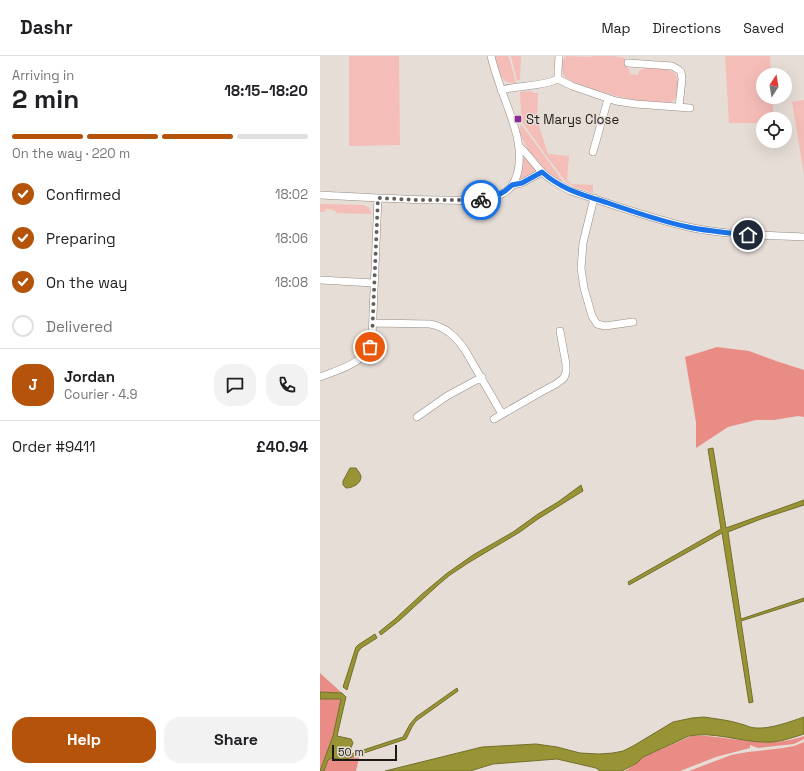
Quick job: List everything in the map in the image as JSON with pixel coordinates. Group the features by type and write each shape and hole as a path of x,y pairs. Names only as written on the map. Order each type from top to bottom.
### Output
{"street":[{"path":"320,195 418,200 482,200 496,196 505,191 512,185 516,177 519,146 516,132 494,69 491,56"},
{"path":"558,79 559,56"},
{"path":"628,63 672,66 679,70 681,72 682,79 679,107"},
{"path":"501,90 551,82 558,79"},
{"path":"558,79 567,84 608,99 636,104 690,108"},
{"path":"592,152 608,99"},
{"path":"519,146 548,178 564,188 656,219 689,227 734,234 804,237"},
{"path":"512,185 522,183 542,172"},
{"path":"320,377 361,359 371,344 378,198"},
{"path":"594,198 584,242 581,268 584,288 592,316 595,323 605,326 633,322"},
{"path":"320,280 374,283"},
{"path":"373,323 433,325 443,328 453,335 465,350 482,377 502,414"},
{"path":"494,419 564,378 566,364 560,331"},
{"path":"416,418 447,396 482,377"}],"shaded area":[{"path":"349,56 399,56 400,145 349,146"},
{"path":"495,56 509,57 516,83 506,81 500,75"},
{"path":"511,56 521,56 520,80 517,81"},
{"path":"566,56 614,56 625,58 625,66 629,69 630,74 638,75 639,71 646,68 668,70 677,77 678,87 676,97 673,101 653,103 620,97 586,87 564,76 562,67"},
{"path":"725,56 770,56 771,68 756,68 756,104 773,104 773,112 756,112 756,123 729,123"},
{"path":"531,91 538,93 537,120 548,154 569,156 567,180 572,184 593,185 593,193 575,187 566,182 523,123 520,92"},
{"path":"804,100 804,174 792,102"},
{"path":"521,124 563,183 544,170 533,157 519,130"},
{"path":"523,158 525,158 535,172 521,179 520,177"},
{"path":"320,204 364,205 369,208 372,214 337,213 334,210 326,209 324,212 320,212"},
{"path":"717,347 749,351 804,370 804,417 798,416 774,420 756,420 728,427 696,448 696,422 685,357"},
{"path":"713,448 726,528 804,500 804,505 761,519 728,532 741,619 804,598 804,601 741,621 753,702 749,703 722,533 629,585 628,582 721,529 708,449"},
{"path":"350,468 356,468 361,479 356,485 346,488 343,485 343,481"},
{"path":"581,485 583,491 450,575 381,635 379,632 446,574 473,555 513,532"},
{"path":"375,634 377,638 361,648 358,652 347,690 343,687 356,647"},
{"path":"320,673 342,693 320,692"},
{"path":"457,688 458,691 416,721 406,739 343,760 332,758 328,760 324,771 320,771 333,736 341,699 320,699 320,692 342,693 346,697 337,736 351,739 353,743 348,755 403,737 410,724 416,717"},
{"path":"320,699 341,699 333,736 320,771"},
{"path":"704,717 743,724 752,728 762,728 780,725 804,717 804,734 774,742 755,742 707,735 689,736 643,757 637,763 622,771 600,771 596,768 557,759 493,764 470,771 385,771 482,747 536,744 557,747 580,753 613,753 623,751 633,746 673,722"},
{"path":"694,735 764,742 791,740 804,736 804,739 794,744 758,748 750,745 750,748 716,757 680,771 625,771 643,757"},
{"path":"804,742 804,771 689,771 731,755 783,748"},
{"path":"360,754 356,771 324,771 328,760 332,758 343,760"}],"way so far":[{"path":"370,347 373,323 378,198 418,200 481,200"}],"place":[{"name":"St Marys Close","path":"518,119"}],"route":[{"path":"481,200 496,196 512,185 522,183 542,172 548,178 564,188 656,219 689,227 748,235"}]}
